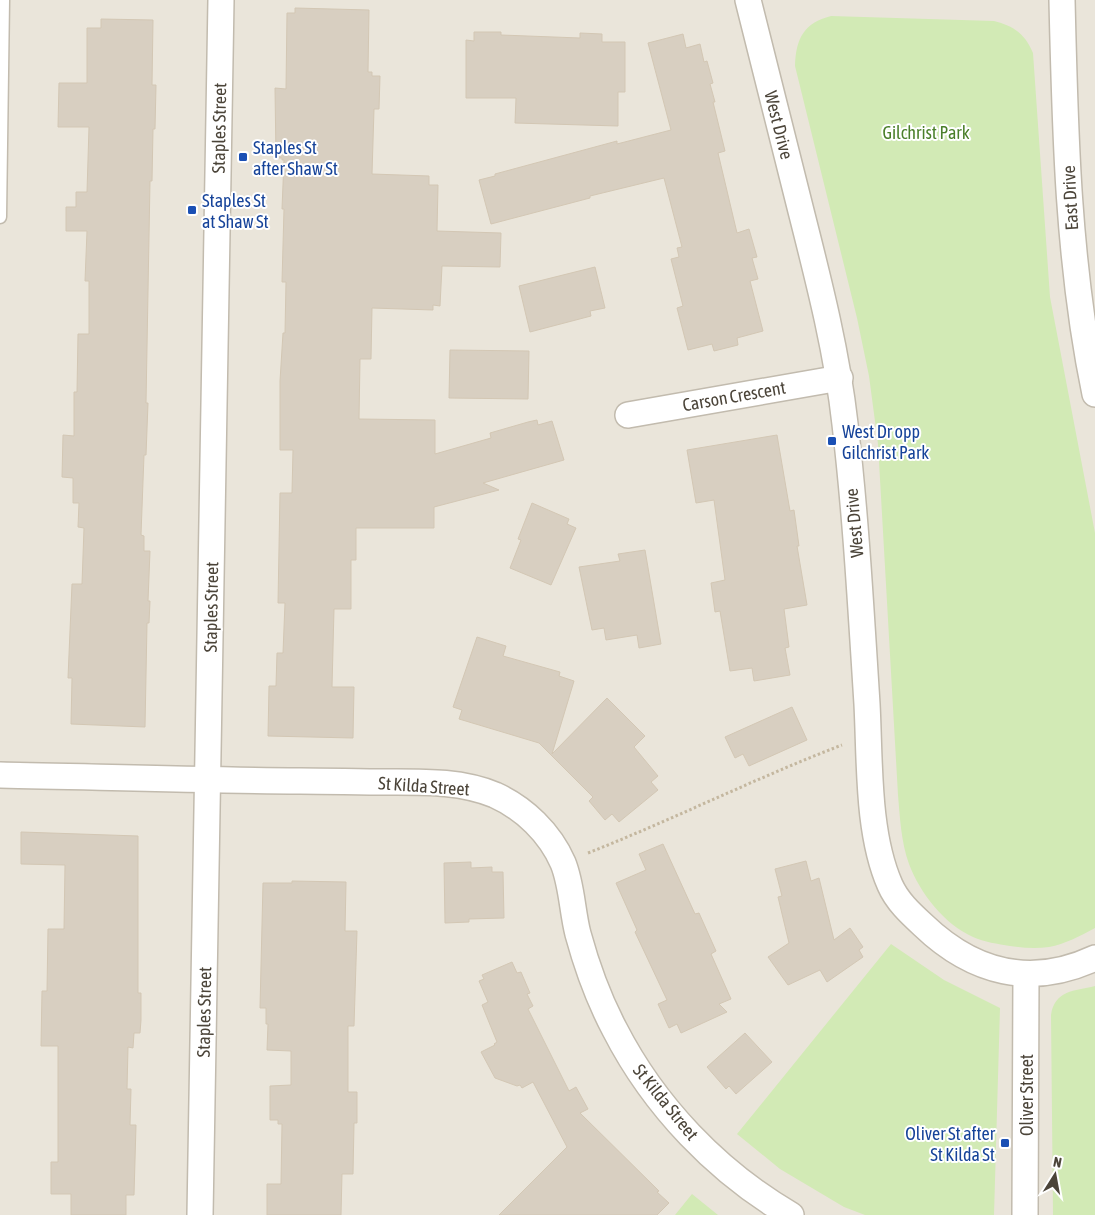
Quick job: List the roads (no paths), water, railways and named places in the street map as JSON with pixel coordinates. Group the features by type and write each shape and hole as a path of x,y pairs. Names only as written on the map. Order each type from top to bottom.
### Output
{"street":[{"name":"Staples Street","path":"200,1215 221,0"},
{"name":"West Drive","path":"748,0 840,378 846,426 861,613 875,832 882,862 891,887 906,908 950,948 976,961 1003,971 1026,975"},
{"name":"East Drive","path":"1062,0 1070,216 1081,316 1095,394"},
{"name":"Carson Crescent","path":"628,415 840,378"},
{"name":"St Kilda Street","path":"0,775 208,780 426,782 474,787 508,802 529,817 543,832 562,863 577,931 597,991 614,1030 643,1078 680,1126 720,1163 768,1202 791,1215"},
{"path":"1026,975 1076,967 1095,958"},
{"name":"Oliver Street","path":"1026,975 1026,1215"}],"lane":[{"path":"0,217 3,0"}],"place":[{"name":"Staples St after Shaw St","path":"243,157"},
{"name":"Staples St at Shaw St","path":"192,210"},
{"name":"West Dr opp Gilchrist Park","path":"832,441"},
{"name":"Oliver St after St Kilda St","path":"1005,1143"}],"park label":[{"name":"Gilchrist Park","path":"926,132"}]}
